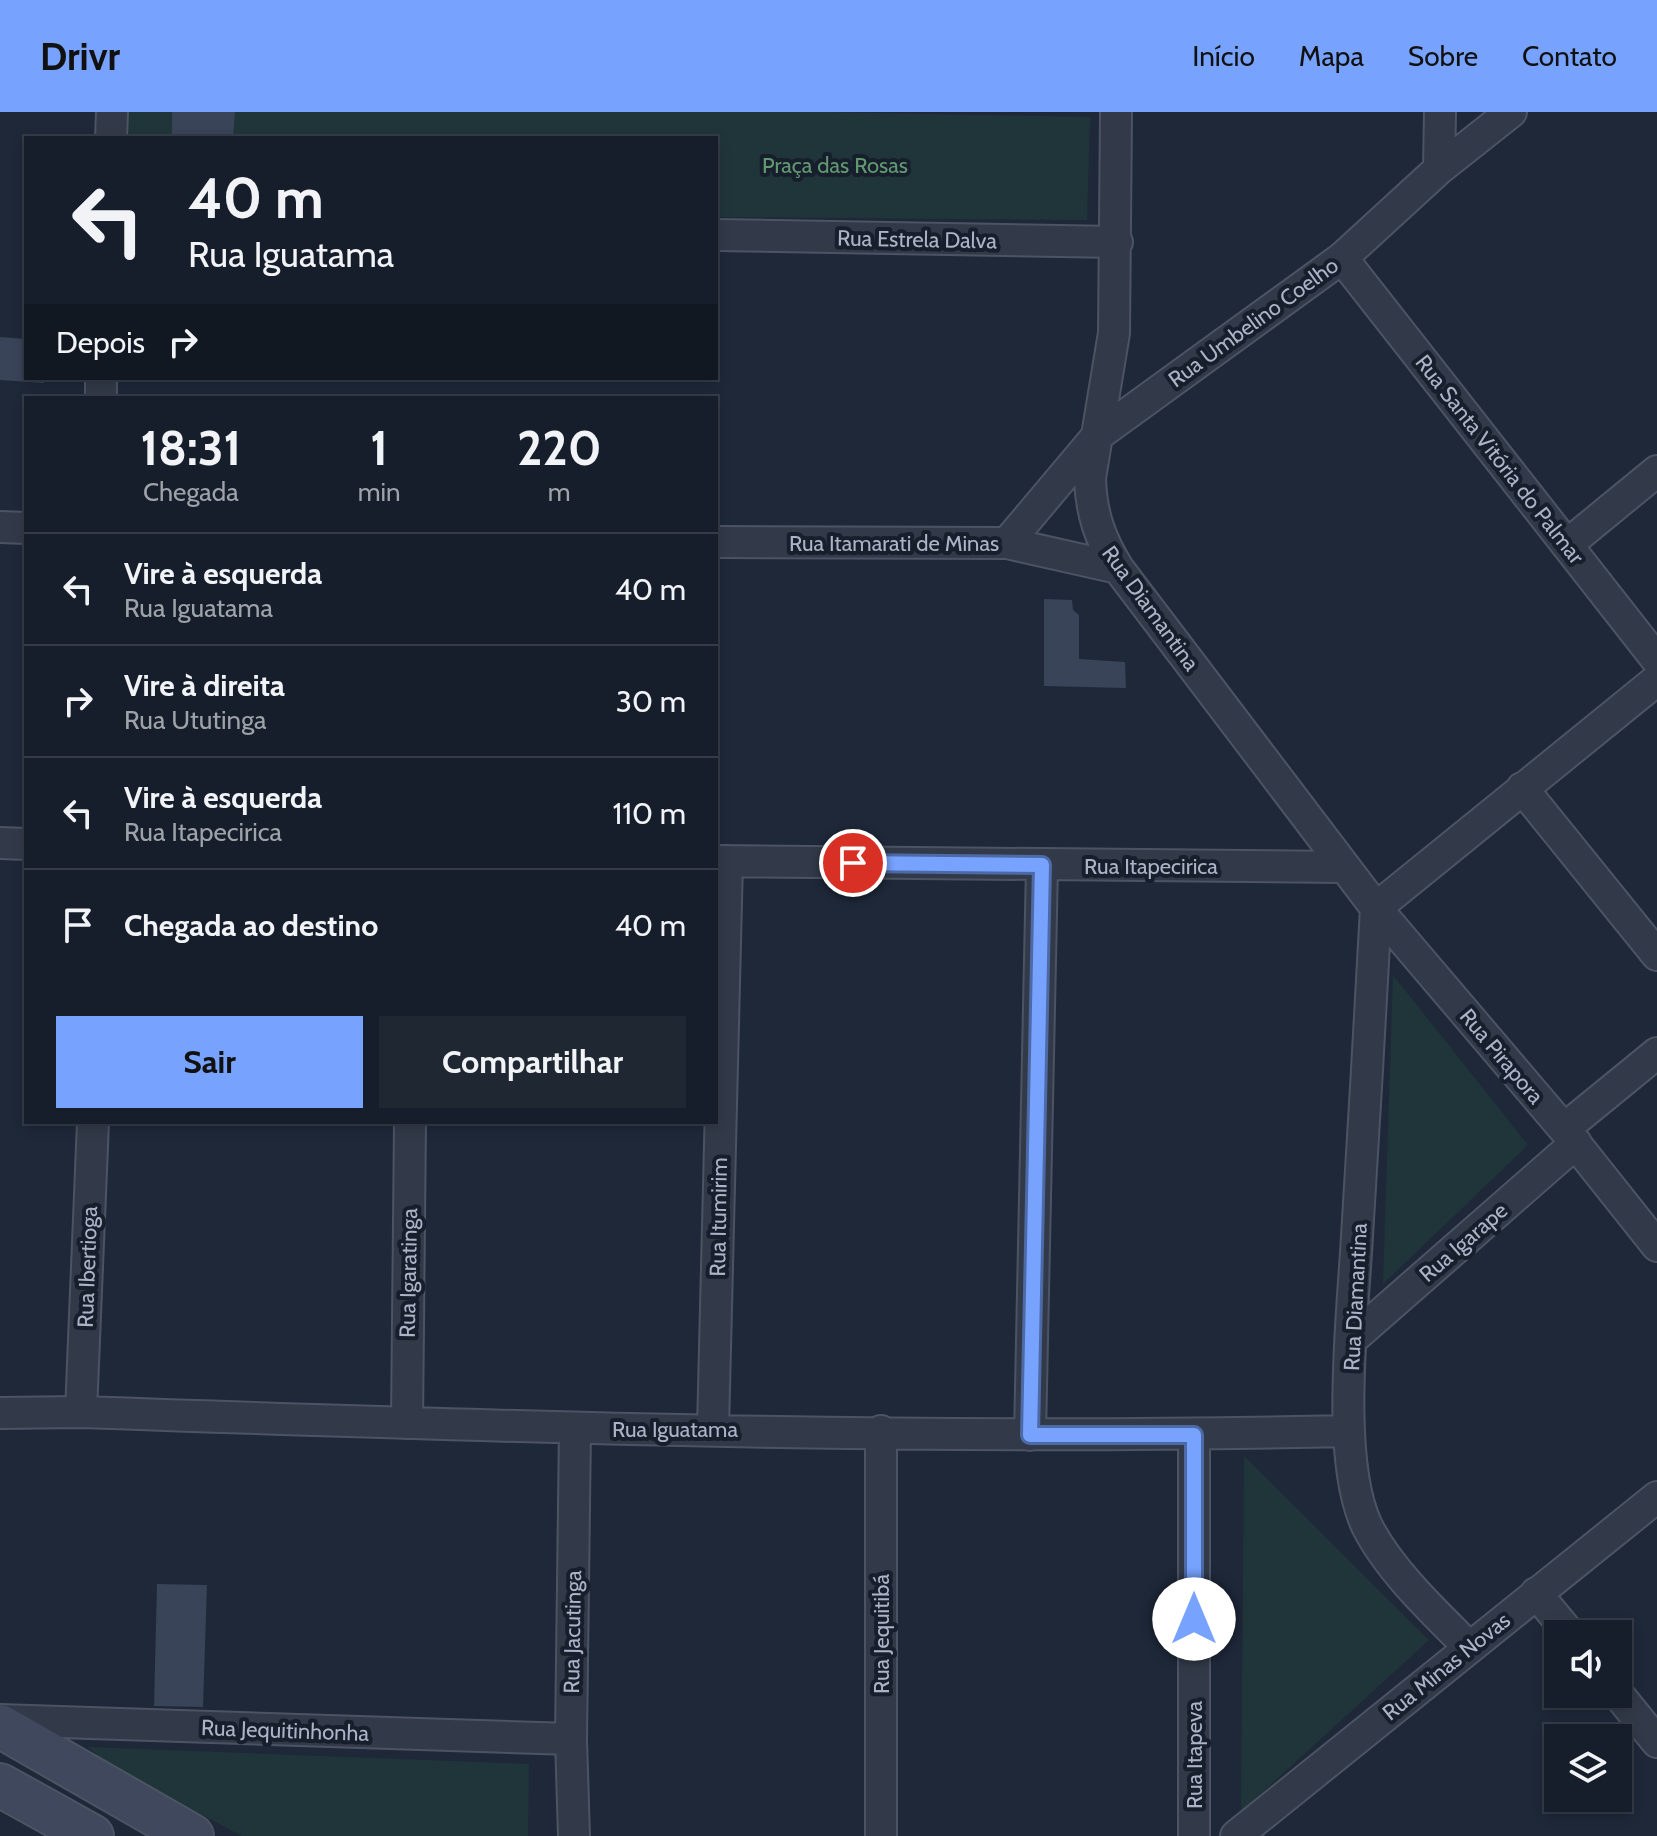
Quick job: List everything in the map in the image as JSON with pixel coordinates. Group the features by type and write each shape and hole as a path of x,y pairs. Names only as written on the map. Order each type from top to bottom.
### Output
{"main road":[{"path":"0,1723 192,1836"},
{"path":"0,1785 92,1836"}],"street":[{"path":"111,136 112,112"},
{"name":"Rua Diamantina","path":"1116,112 1114,333 1092,457 1091,500 1100,535 1118,568 1345,867"},
{"path":"1439,169 1440,112"},
{"name":"Rua Umbelino Coelho","path":"1007,543 1098,435 1342,258 1439,169 1511,112"},
{"name":"Rua Estrela Dalva","path":"718,235 1117,242"},
{"name":"Rua Santa Vitória do Palmar","path":"1342,258 1657,660"},
{"path":"1568,544 1657,471"},
{"path":"0,527 24,528"},
{"name":"Rua Itamarati de Minas","path":"718,542 1007,543 1118,568"},
{"path":"1376,908 1657,680"},
{"path":"1522,788 1657,955"},
{"path":"0,843 24,844"},
{"name":"Rua Itapecirica","path":"722,861 1345,867"},
{"name":"Rua Itumirim","path":"718,1113 722,861"},
{"path":"1030,1435 1042,865"},
{"name":"Rua Pirapora","path":"1345,867 1376,908 1570,1136 1657,1246"},
{"name":"Rua Diamantina","path":"1376,908 1351,1340 1349,1431 1355,1485 1367,1526 1425,1603 1469,1647"},
{"name":"Rua Igarape","path":"1351,1340 1657,1053"},
{"name":"Rua Ibertioga","path":"81,1412 93,1124"},
{"name":"Rua Igaratinga","path":"407,1423 410,1124"},
{"name":"Rua Itumirim","path":"713,1429 718,1124"},
{"name":"Rua Iguatama","path":"0,1413 81,1412 575,1429 1030,1435 1349,1431"},
{"name":"Rua Jacutinga","path":"574,1836 571,1739 575,1429"},
{"name":"Rua Jequitibá","path":"881,1431 881,1836"},
{"name":"Rua Itapeva","path":"1194,1435 1194,1836"},
{"name":"Rua Minas Novas","path":"1236,1836 1657,1497"},
{"path":"1536,1593 1558,1620"},
{"path":"1629,1708 1657,1742"},
{"name":"Rua Jequitinhonha","path":"0,1723 571,1739"}],"green space":[{"name":"Praça das Rosas","path":"127,112 826,112 1090,117 1087,220 718,217 718,136 125,136"},
{"path":"1393,975 1528,1145 1383,1284"},
{"path":"1244,1456 1429,1640 1241,1812"},
{"path":"88,1747 529,1764 528,1836 242,1836 110,1766"}],"building":[{"path":"172,112 235,112 233,136 172,135"},
{"path":"0,337 24,339 24,380 44,380 44,383 0,380"},
{"path":"1044,599 1072,600 1073,610 1079,615 1079,659 1125,662 1126,688 1044,686"},
{"path":"157,1584 207,1585 203,1707 154,1706"}],"route":[{"path":"853,863 1042,865 1030,1435 1194,1435 1194,1619"}]}
